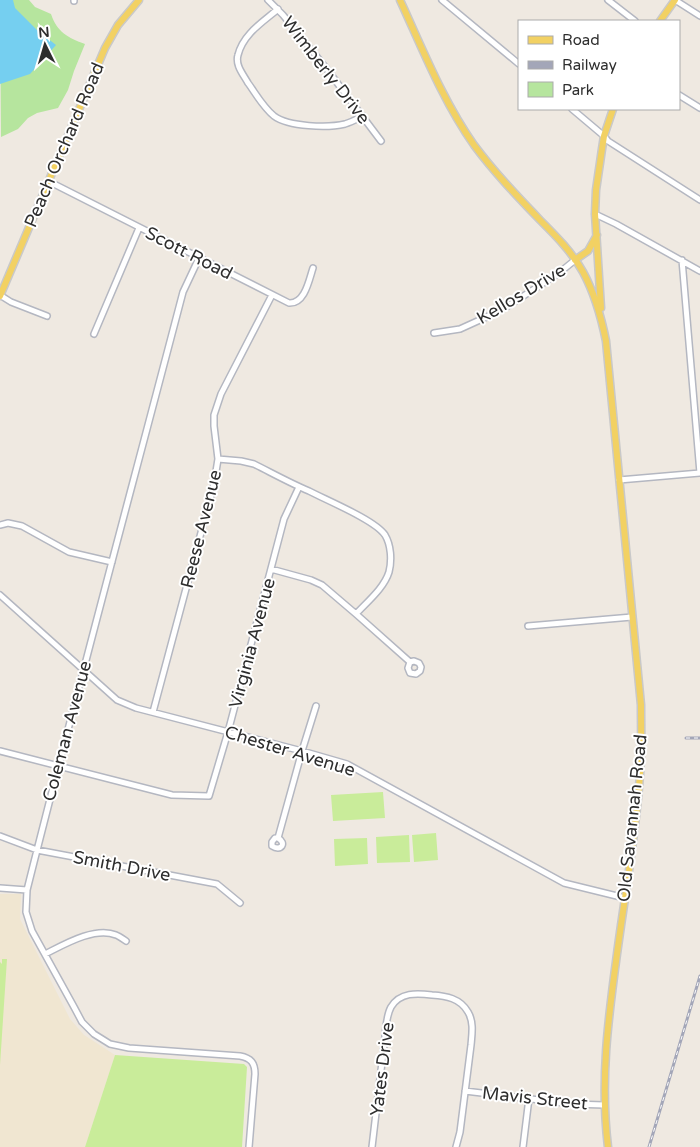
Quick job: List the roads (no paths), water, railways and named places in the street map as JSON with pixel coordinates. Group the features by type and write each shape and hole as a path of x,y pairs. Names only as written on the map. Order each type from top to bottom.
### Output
{"main road":[{"name":"Peach Orchard Road","path":"0,296 104,48 139,0"},
{"path":"400,0 449,106 491,167 560,240 575,260 590,286 602,322"},
{"path":"661,20 675,0"},
{"path":"602,322 596,214 598,173 604,136 613,110"},
{"name":"Kellos Drive","path":"575,260 588,251 597,236"},
{"name":"Old Savannah Road","path":"602,322 606,341 641,705 641,750 637,800 605,1061 604,1105 608,1147"}],"street":[{"name":"Wimberly Drive","path":"268,0 278,9 326,68 381,141"},
{"path":"442,0 518,63"},
{"path":"608,0 634,20"},
{"path":"675,0 700,16"},
{"path":"278,9 252,31 244,41 238,54 240,69 261,102 277,118 296,124 340,125 363,116"},
{"path":"680,96 700,108"},
{"path":"573,110 608,141 700,200"},
{"name":"Scott Road","path":"48,181 289,303 296,302 304,293 312,268"},
{"path":"596,214 700,271"},
{"path":"94,334 139,228"},
{"name":"Coleman Avenue","path":"199,258 183,292 26,890 25,908 32,931 82,1022 94,1034 103,1040 129,1048 240,1056 252,1062 255,1074 250,1147"},
{"name":"Kellos Drive","path":"434,334 460,329 493,314 508,306 575,260"},
{"path":"619,480 700,474 682,260"},
{"name":"Reese Avenue","path":"153,712 214,484 218,459 214,426 215,410 272,295"},
{"path":"0,296 47,316"},
{"path":"218,459 249,462 347,509 380,529 385,535 391,555 389,572 382,586 356,614"},
{"name":"Virginia Avenue","path":"0,751 172,795 209,796 228,732 284,519 299,487"},
{"path":"0,525 8,523 22,526 69,552 112,562"},
{"path":"271,569 317,582 410,662"},
{"name":"Chester Avenue","path":"0,595 117,700 127,705 347,764 564,883 625,898"},
{"path":"528,626 632,617"},
{"path":"278,838 316,706"},
{"name":"Smith Drive","path":"0,836 37,850 217,884 240,903"},
{"path":"0,888 26,890"},
{"path":"45,954 78,938 91,934 115,934 126,941"},
{"name":"Yates Drive","path":"372,1147 391,1008 400,998 420,993 456,999 467,1009 471,1017 472,1031 460,1132 456,1147"},
{"name":"Mavis Street","path":"465,1091 573,1104 604,1105"},
{"path":"523,1147 529,1098"}],"water":[{"path":"0,0 13,0 15,8 37,30 56,45 30,74 0,84"}],"railway":[{"path":"686,738 700,738"},
{"path":"649,1147 700,976"}]}
